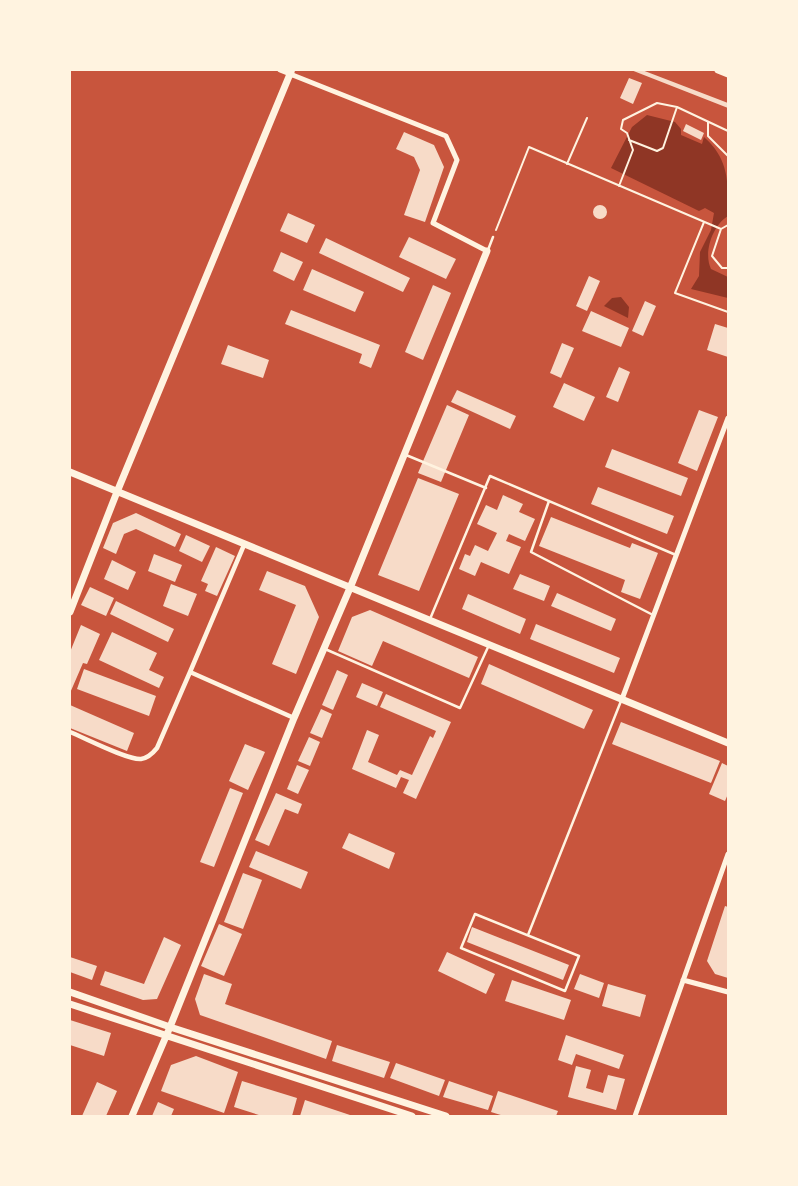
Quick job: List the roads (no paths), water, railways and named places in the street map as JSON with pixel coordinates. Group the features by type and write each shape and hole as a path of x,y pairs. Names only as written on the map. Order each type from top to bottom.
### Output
{"street":[{"path":"132,1116 166,1037 294,718 350,588 488,251 433,224 457,160 446,136 291,72 280,70"},
{"path":"718,70 728,74"},
{"path":"70,612 117,492 291,72"},
{"path":"622,699 728,418"},
{"path":"70,472 728,743"},
{"path":"70,732 129,757 141,759 151,756 157,748 244,545"},
{"path":"190,672 294,718"},
{"path":"635,1116 728,854"},
{"path":"683,980 728,992"},
{"path":"70,992 170,1027 446,1116"},
{"path":"70,1004 412,1116"}],"lane":[{"path":"488,251 493,237"},
{"path":"405,454 486,488"},
{"path":"430,620 490,476 676,555"},
{"path":"549,501 531,552 654,615"},
{"path":"324,648 460,708 489,645"},
{"path":"528,936 622,699"},
{"path":"475,914 528,936 579,956 565,991 461,948 475,914"}]}
